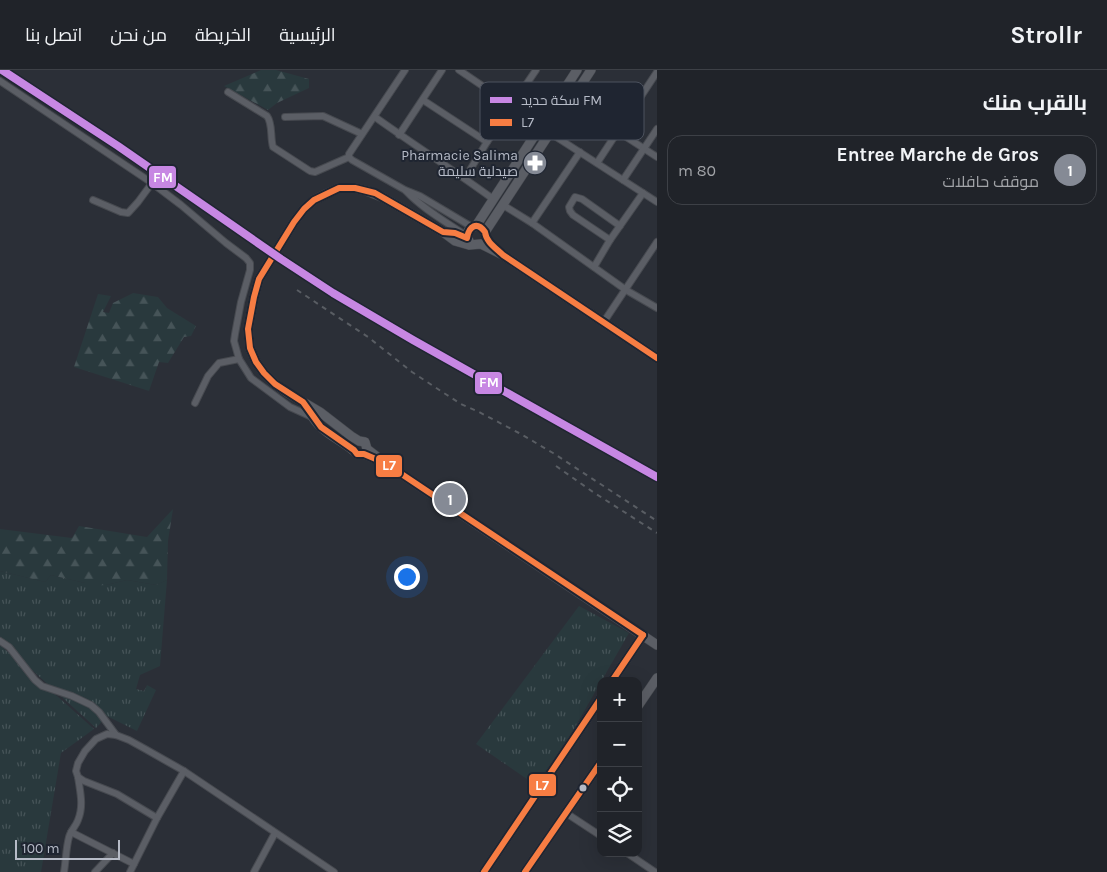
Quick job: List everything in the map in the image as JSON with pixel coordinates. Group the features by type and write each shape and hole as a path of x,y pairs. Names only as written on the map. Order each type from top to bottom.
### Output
{"street":[{"path":"349,157 349,154 405,70"},
{"path":"399,135 442,70"},
{"path":"459,70 480,84"},
{"path":"528,82 536,70"},
{"path":"570,82 577,70"},
{"path":"583,82 591,70"},
{"path":"644,92 657,72"},
{"path":"0,81 152,183 250,262 250,270 241,302 234,341 239,359 250,378 290,407 336,425"},
{"path":"228,92 267,116 270,120 274,147 310,171 319,171 349,157"},
{"path":"423,100 480,137"},
{"path":"285,117 323,116 362,134"},
{"path":"375,117 493,199"},
{"path":"623,180 657,128"},
{"path":"465,178 487,142 484,140"},
{"path":"467,237 468,231 474,227 533,140"},
{"path":"366,451 365,442 359,441 320,412 282,389 264,373 256,362 250,348 248,328 259,279 267,265 304,209 314,200 339,188 355,188 382,197 462,244 481,240 546,140"},
{"path":"561,140 657,202"},
{"path":"597,162 612,140"},
{"path":"632,140 657,157"},
{"path":"532,223 580,152"},
{"path":"349,157 474,227 482,228 481,240"},
{"path":"93,200 128,213 152,183"},
{"path":"405,190 421,205 467,237 470,242 481,240 657,358"},
{"path":"594,267 610,240 643,193"},
{"path":"610,240 573,215 569,207 575,197 582,199 620,226"},
{"path":"504,205 626,290 657,308"},
{"path":"443,232 467,237"},
{"path":"603,323 657,242"},
{"path":"195,403 208,376 219,363 239,359"},
{"path":"303,402 321,428 357,454 366,451"},
{"path":"354,450 355,443 359,441"},
{"path":"366,451 657,645"},
{"path":"615,677 643,635"},
{"path":"0,641 9,647 42,686 72,696 91,705 99,712 116,735"},
{"path":"642,700 657,678"},
{"path":"484,872 597,704"},
{"path":"64,872 71,832 79,819 82,800 76,771 78,763 85,751 96,739 107,734 129,740 184,771 334,872"},
{"path":"525,872 598,767"},
{"path":"130,872 157,818 184,771"},
{"path":"78,777 117,794 157,818"},
{"path":"566,813 597,833"},
{"path":"71,832 134,864"},
{"path":"254,872 275,833"},
{"path":"95,872 113,853"},
{"path":"633,857 654,870"}],"green space":[{"path":"261,70 276,70 309,79 309,88 277,103 268,110 224,86"},
{"path":"133,293 158,297 167,308 196,326 191,336 184,337 168,363 159,362 149,391 74,367 98,294 111,296 103,312 109,313 113,303"},
{"path":"173,509 168,541 167,580 156,585 127,580 106,585 87,586 85,583 51,575 45,582 0,571 0,529 72,538 79,526 147,537"},
{"path":"0,571 45,582 51,575 85,583 106,585 127,580 156,585 167,580 160,666 140,675 136,689 144,691 147,685 156,690 137,731 107,716 96,728 0,641"},
{"path":"579,606 629,633 604,677 597,677 597,689 540,788 476,744"},
{"path":"0,645 94,729 61,753 41,872 0,872"}],"railway":[{"path":"297,290 368,337 412,372 461,404 519,433 553,453 657,521"},
{"path":"556,466 657,533"}],"rail line":[{"name":"FM","path":"2,70 118,146 333,293 657,477"}],"transit line":[{"name":"L7","path":"643,635 385,463 364,454 357,454 321,427 303,402 275,384 264,373 256,362 250,348 248,329 259,279 294,222 314,200 339,188 355,188 375,193 443,232 455,233 467,238 471,228 474,226 479,227 485,232 489,242 503,255 657,358"},
{"name":"L7","path":"615,677 643,635"},
{"name":"L7","path":"484,872 597,704"},
{"name":"L7","path":"525,872 598,767"}],"place":[{"name":"Pharmacie Salima صيدلية سليمة","path":"535,163"},
{"name":"Entree Marche de Gros","path":"450,499"}]}
